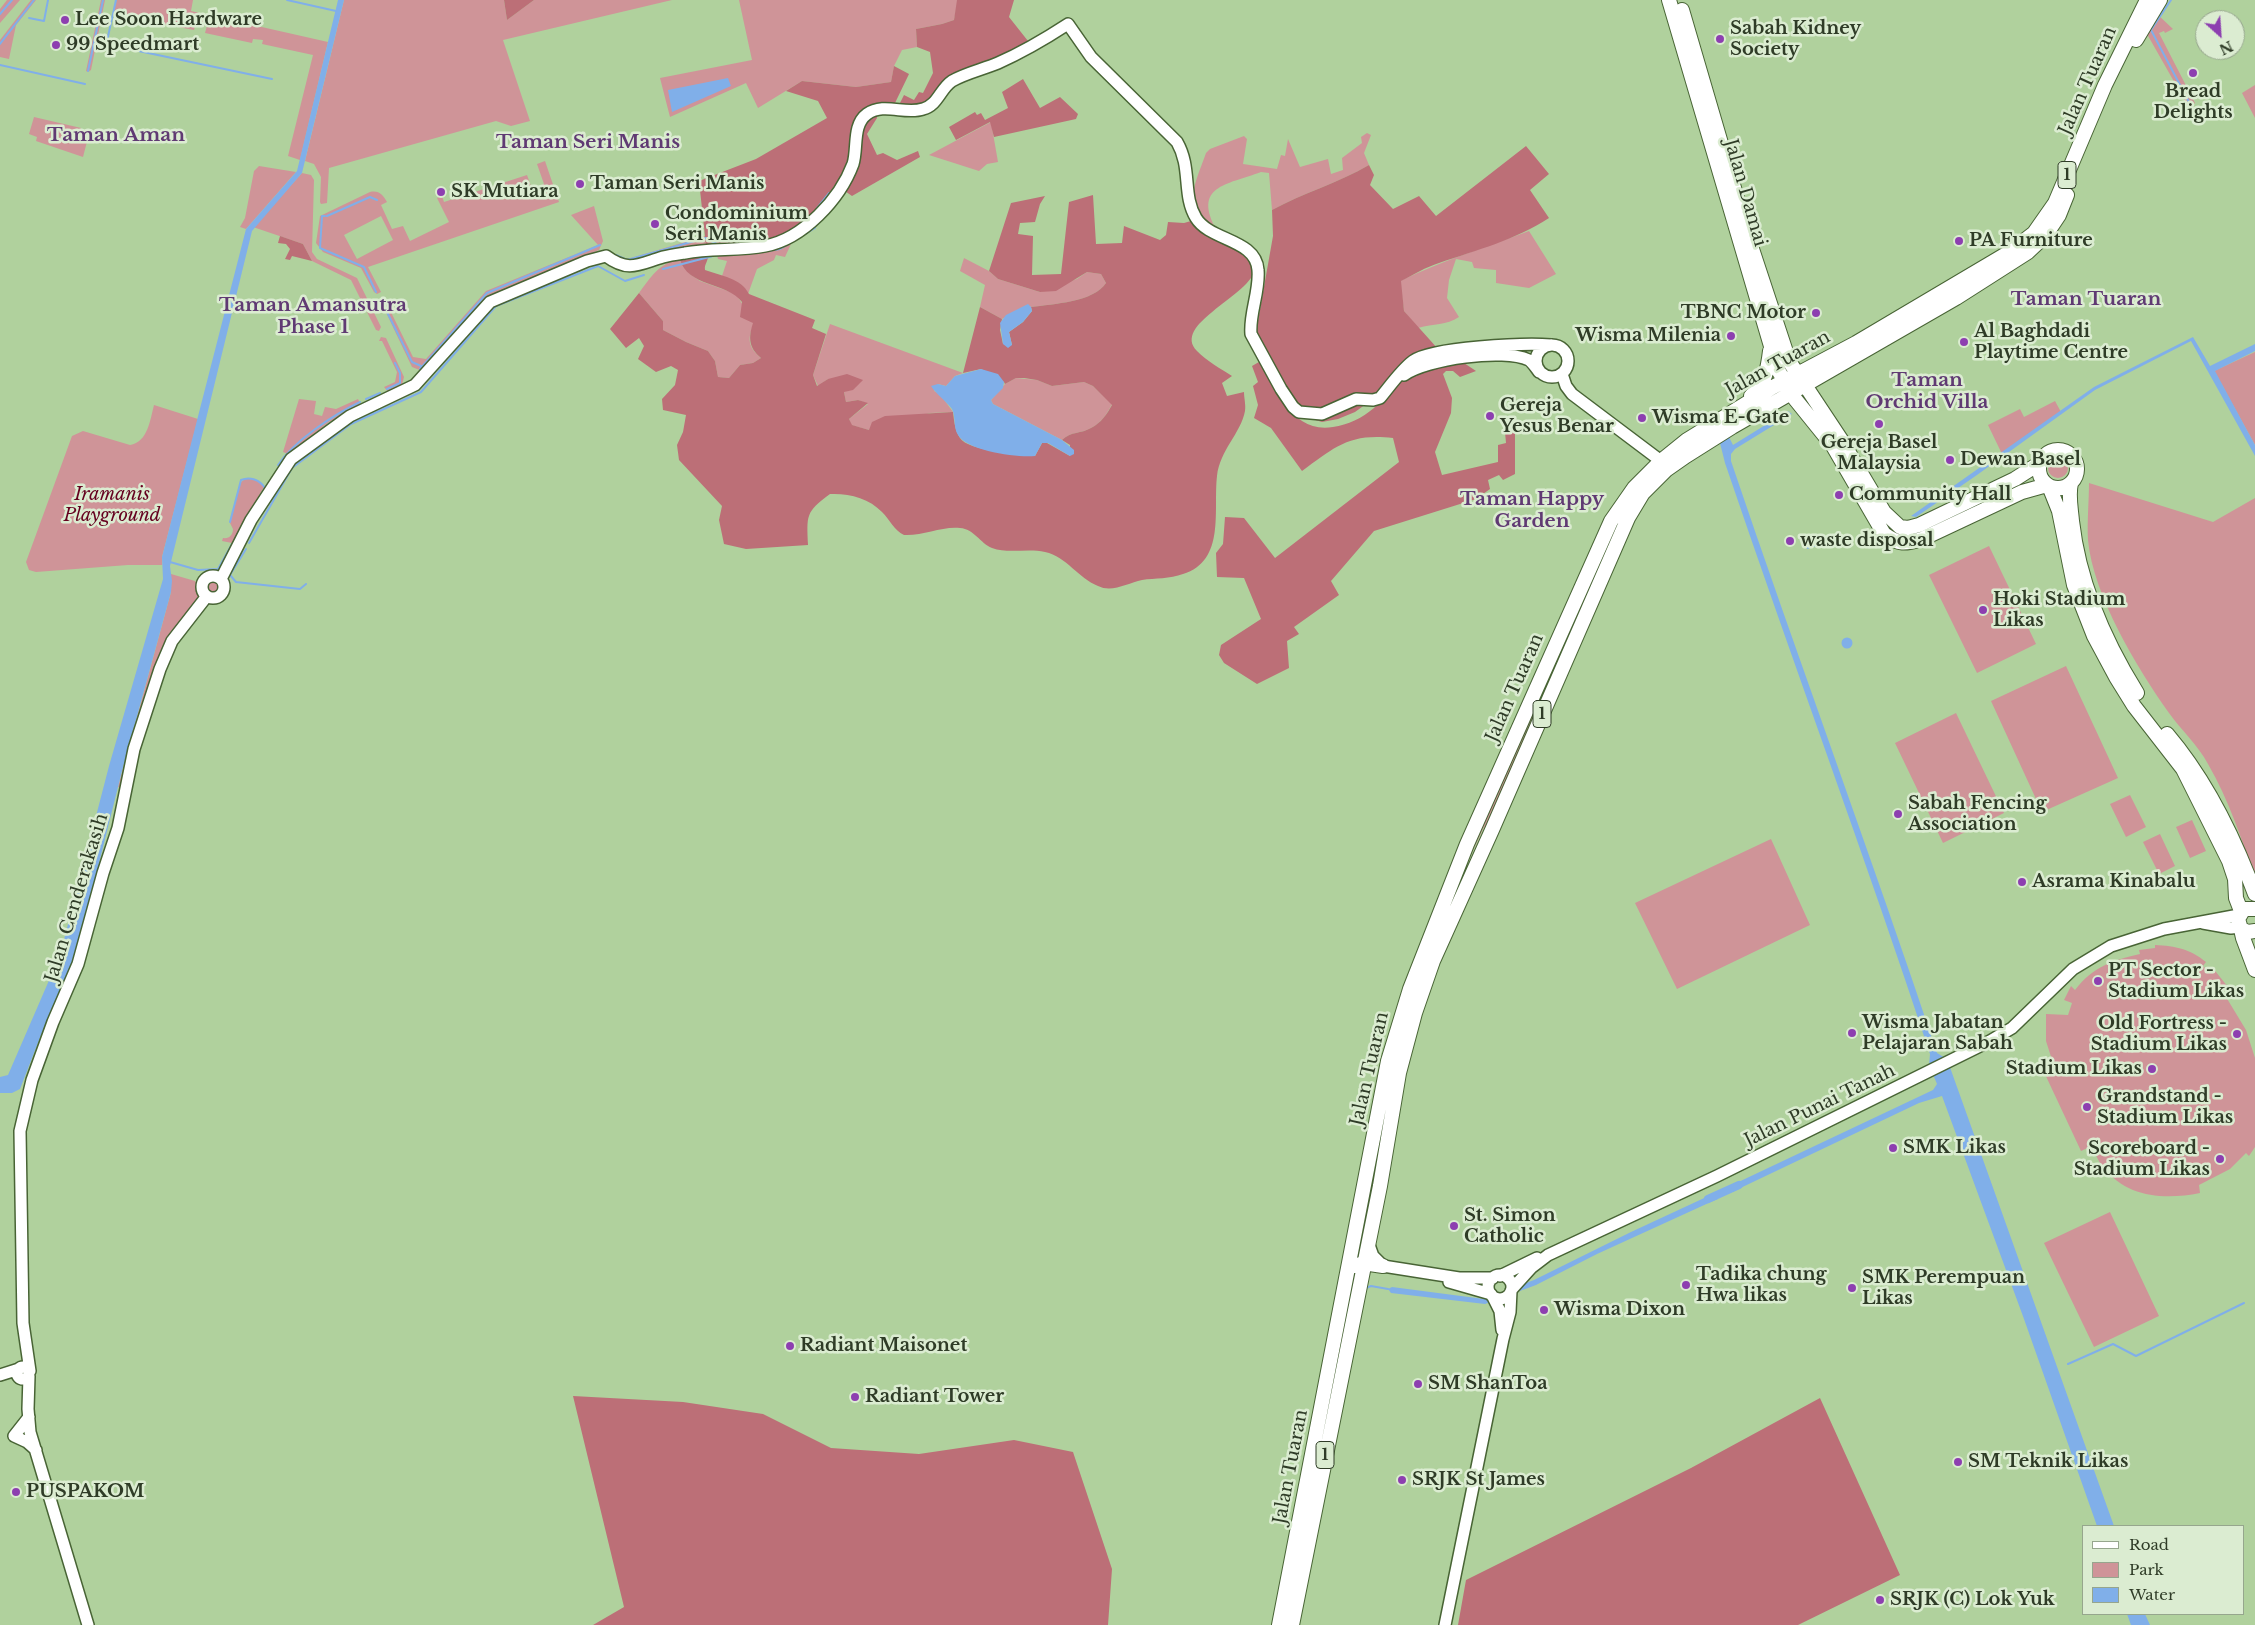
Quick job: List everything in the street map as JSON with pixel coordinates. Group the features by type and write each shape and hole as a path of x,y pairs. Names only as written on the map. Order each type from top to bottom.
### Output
{"main road":[{"name":"Jalan Damai","path":"1669,0 1777,345"},
{"name":"Jalan Damai","path":"1678,0 1751,246 1777,345 1778,370 1795,381 1792,393 1833,446 1884,534 1895,542 1906,543 1922,539 2022,492 2048,485"},
{"name":"Jalan Tuaran","path":"1795,381 1818,363 2008,253 2034,233 2055,203 2105,86 2147,0"},
{"name":"Jalan Tuaran","path":"1279,1625 1388,1061 1410,989 1460,861 1611,521 1634,488 1661,461 1726,414 1862,352 1956,298 2021,256 2045,236 2059,215 2086,148 2138,36 2160,0"},
{"path":"1726,414 1760,387 1777,345 1801,362 1818,363"},
{"path":"1819,406 1818,388 1820,384 1853,362 1862,352"},
{"path":"1795,381 1819,406 1884,512 1900,527 1908,528 1923,523 2015,479 2040,462 2048,453 2054,451 2067,453 2072,457 2076,467 2074,478 2071,482 2070,506 2078,557 2084,584 2098,619 2121,666 2144,705 2196,770 2230,834 2255,894"},
{"name":"Jalan Tuaran","path":"1292,1625 1399,1073 1411,1028 1433,961 1628,518 1643,492 1673,466 1732,427 1792,393"},
{"path":"1762,411 1779,405 1804,409"},
{"path":"1643,492 1657,472 1661,461"},
{"path":"2040,462 2040,475 2048,485 2059,511 2074,585 2094,636 2116,678 2134,706 2183,769 2196,793 2229,861 2235,879 2236,898 2243,923"},
{"path":"2048,485 2058,488 2071,482"},
{"path":"1460,861 1462,867 1467,866 1483,831 1492,830"},
{"path":"2255,908 2248,908 2243,923 2242,938 2255,970"},
{"path":"1335,1340 1343,1317 1353,1270 1358,1264 1363,1263 1383,1266"},
{"path":"1286,1625 1297,1602"}],"street":[{"name":"Jalan Cenderakasih","path":"28,1413 23,1373 20,1131 32,1080 53,1022 78,964 103,873 120,821 134,749 160,669 176,635 206,596 202,590 204,581 212,576 221,579 252,520 291,459 350,416 416,384 490,302 587,261 606,256 614,262 634,267 663,257 695,251 764,246 787,239 822,212 847,178 854,161 858,129 862,119 868,113 881,108 922,110 936,102 951,82 1032,47 1068,24 1091,57 1177,142 1187,168 1189,199 1196,218 1204,228 1212,233 1248,250 1257,263 1258,295 1250,327 1251,334 1293,407 1299,412 1322,414 1356,399 1373,400 1380,398 1392,384 1408,372 1433,358"},
{"path":"1517,345 1550,345 1562,348 1568,357 1567,367 1562,374 1548,377 1539,372 1532,362 1517,356 1433,358 1517,345"},
{"path":"1539,372 1536,358 1541,349 1550,345"},
{"path":"1562,374 1566,386 1572,394 1661,461"},
{"name":"Jalan Punai Tanah","path":"1548,1256 1928,1073 2012,1028 2065,976 2097,952 2124,940 2148,933 2201,923 2231,928 2243,923"},
{"path":"1368,1240 1368,1246 1373,1256 1383,1266 1459,1278 1497,1277 1509,1280 1512,1290 1510,1312 1445,1625"},
{"path":"1503,1339 1501,1315 1489,1288 1497,1277 1541,1256 1548,1256"},
{"path":"1359,1284 1366,1274 1383,1270 1453,1283 1504,1299 1524,1275 1548,1256"},
{"path":"0,1375 23,1373"},
{"path":"0,1381 23,1373"},
{"path":"28,1413 14,1436 27,1442 36,1450"},
{"path":"28,1413 36,1450 88,1625"}],"green space":[{"path":"7,0 20,0 0,23 0,9"},
{"path":"31,0 36,0 16,25 9,59 0,57 0,40"},
{"path":"101,0 105,0 91,70 88,72 86,71"},
{"path":"116,0 193,0 191,11 328,42 300,160 288,156 313,55 262,44 263,40 253,39 252,43 205,33 207,26 196,23 194,30 113,15"},
{"path":"344,0 504,0 507,20 534,0 672,0 503,40 530,121 511,126 496,121 329,168 327,203 321,204 321,177 314,164 305,161"},
{"path":"739,0 958,1 954,20 916,29 917,47 902,50 894,66 891,82 856,87 802,81 758,108 746,83 670,117 660,78 752,60"},
{"path":"2157,14 2173,29 2165,33 2164,31 2159,33 2195,103 2189,108 2147,34"},
{"path":"2255,85 2255,118 2242,93"},
{"path":"34,117 81,128 80,133 85,134 86,129 90,130 83,157 36,141 37,137 29,134"},
{"path":"991,122 998,162 987,164 979,171 929,155"},
{"path":"1367,133 1371,135 1364,153 1369,165 1345,177 1272,210 1269,173 1261,172 1225,185 1216,190 1211,196 1208,205 1210,216 1217,231 1198,213 1194,196 1195,186 1206,153 1210,149 1244,136 1247,139 1243,164 1277,169 1281,155 1285,156 1288,139 1300,167 1328,159 1331,174 1343,170 1342,158 1362,143 1361,137"},
{"path":"545,161 559,202 368,267 381,292 377,294 374,292 361,268 323,252 316,243 320,216 370,192 378,192 384,197 387,202 381,205 392,229 403,226 410,241 449,222 437,198 442,196 444,202 527,175 532,189 544,184 537,164","holes":["381,216 393,240 357,259 344,235"]},
{"path":"259,166 296,172 246,229 240,227 245,218 254,171"},
{"path":"302,173 311,175 314,180 312,252 317,259 357,278 381,327 379,331 376,330 351,280 312,261 303,244 253,227"},
{"path":"594,206 603,241 599,250 492,296 422,371 412,367 382,304 386,302 413,357 426,359 486,291 598,245 571,215"},
{"path":"1529,231 1556,274 1529,288 1496,283 1496,270 1474,268 1472,262 1456,259 1449,280 1447,298 1459,317 1445,323 1418,328 1404,311 1400,281 1448,261"},
{"path":"705,236 706,245 630,261 628,259"},
{"path":"791,244 785,257 776,255 774,260 757,269 748,294 740,284 722,276 727,261 718,259 717,255 780,249"},
{"path":"964,258 989,271 998,279 1040,292 1077,279 1087,272 1101,274 1106,283 1100,289 1083,298 1050,305 1031,307 1027,305 1002,319 980,307 985,285 960,271"},
{"path":"680,259 690,274 700,281 736,294 754,323 750,334 750,342 753,350 761,358 753,363 740,365 729,378 718,377 715,361 708,351 663,330 663,321 639,293 661,267"},
{"path":"830,324 963,373 955,376 946,386 938,384 934,391 940,394 953,412 930,413 869,430 851,425 849,419 868,404 858,400 846,402 844,392 828,379 818,386 813,375"},
{"path":"381,337 386,338 404,377 402,385 389,393 384,387 395,382 397,372 382,341 379,341"},
{"path":"2255,352 2255,445 2214,371"},
{"path":"1016,378 1037,380 1052,386 1084,382 1093,386 1112,404 1098,424 1087,430 1069,435 1062,440 993,404 991,400 1005,384"},
{"path":"1777,391 1774,395 1705,434 1673,457 1645,484 1628,508 1489,820 1466,866 1594,568 1621,512 1643,481 1666,460 1701,435"},
{"path":"299,399 316,401 314,414 322,416 325,407 336,409 358,399 361,405 329,422 288,454 283,452"},
{"path":"2055,401 2061,412 2002,454 1988,425 2020,409 2024,417"},
{"name":"Iramanis Playground","path":"154,405 198,419 162,557 162,565 128,565 36,572 29,570 26,562 72,436 83,431 130,445 136,443 141,440 147,430"},
{"path":"2058,458 2065,461 2068,468 2065,475 2058,478 2051,475 2048,468 2051,461"},
{"path":"246,478 259,481 264,487 232,543 222,541 223,538 229,537 232,533 233,529 230,523 240,483"},
{"path":"2089,483 2213,522 2255,498 2255,879 2234,820 2216,778 2204,757 2169,713 2144,675 2107,607 2098,584 2088,540"},
{"name":"Hoki Stadium Likas","path":"1989,546 2036,644 1977,673 1929,575"},
{"path":"171,574 195,581 200,589 199,598 173,632 121,788 118,787 171,592"},
{"path":"210,579 216,579 221,584 219,593 210,595 205,590 205,584"},
{"path":"2066,666 2118,778 2042,812 1991,701"},
{"path":"1956,713 2004,813 1943,843 1895,743"},
{"path":"2130,795 2146,827 2126,837 2110,804"},
{"path":"2192,820 2206,851 2190,858 2176,827"},
{"path":"2160,834 2175,866 2159,874 2143,842"},
{"path":"1771,839 1810,925 1677,989 1635,903"},
{"name":"Stadium Likas","path":"2155,945 2176,947 2188,951 2206,962 2203,966 2207,970 2212,967 2228,987 2223,992 2246,1030 2255,1058 2255,1147 2249,1156 2246,1153 2230,1169 2199,1185 2200,1193 2160,1196 2135,1191 2123,1185 2101,1165 2092,1146 2081,1151 2044,1072 2054,1066 2046,1041 2046,1014 2068,1015 2072,1003 2064,1000 2071,986 2075,990 2096,970 2120,959 2140,954 2139,950 2155,948"},
{"path":"2110,1212 2159,1316 2094,1347 2044,1243"}],"shaded area":[{"path":"504,0 534,0 507,20"},
{"path":"957,0 1014,0 1009,17 1028,41 1001,56 959,71 947,78 926,104 902,107 900,103 904,95 914,100 919,92 923,93 933,73 930,52 917,47 916,29 954,20"},
{"path":"894,66 909,74 895,103 870,108 857,116 852,127 848,158 844,169 830,192 811,214 785,233 771,238 741,244 706,245 699,181 756,159 827,118 818,101 786,91 802,81 856,87 891,82"},
{"path":"1023,79 1040,108 1060,97 1078,114 1076,119 994,137 990,122 956,140 949,127 975,112 977,115 981,113 985,120 1008,108 1002,92"},
{"path":"877,112 877,118 867,134 877,155 883,153 897,160 918,151 920,157 852,196 842,189 861,123"},
{"path":"1526,146 1549,174 1530,190 1549,218 1509,238 1434,265 1401,281 1404,311 1438,349 1406,360 1366,404 1355,412 1338,419 1322,422 1312,419 1297,405 1256,332 1273,236 1272,210 1369,165 1374,175 1370,185 1393,209 1419,196 1436,216"},
{"path":"1093,195 1096,244 1122,243 1124,226 1160,240 1166,235 1168,222 1184,223 1191,221 1202,232 1249,256 1255,271 1249,281 1202,321 1194,331 1192,341 1201,355 1232,376 1222,383 1227,396 1244,392 1245,406 1243,419 1219,467 1216,489 1215,533 1212,546 1206,558 1197,567 1173,577 1142,580 1120,587 1103,588 1084,578 1060,558 1053,555 1038,551 998,550 984,543 973,533 965,529 946,528 904,535 871,503 858,497 837,494 830,494 816,505 809,515 808,545 746,549 724,544 719,520 722,506 679,460 677,445 683,432 686,415 663,410 662,399 675,385 678,370 671,366 656,372 638,359 644,346 639,338 626,348 610,329 639,293 663,321 663,330 708,351 715,361 718,377 729,378 740,365 753,363 761,358 754,350 751,342 750,333 753,323 740,317 742,302 727,291 691,275 684,268 680,259 708,255 705,270 736,281 749,294 815,320 812,328 826,334 813,375 817,386 828,379 847,374 863,380 853,390 844,392 846,402 858,400 868,403 849,419 852,425 869,430 872,422 885,416 953,412 954,422 960,438 973,446 994,451 1035,456 1042,443 1047,443 1070,456 1070,445 1062,440 1069,435 1087,430 1098,424 1112,405 1093,386 1084,382 1052,386 1037,380 1024,378 1016,378 1005,384 981,369 963,373 980,307 1002,319 1000,330 1003,344 1012,345 1009,332 1023,322 1032,311 1031,307 1083,298 1100,289 1106,283 1101,274 1087,272 1056,291 1040,292 998,279 989,271 1011,203 1045,196 1040,204 1035,222 1020,223 1018,234 1033,236 1032,275 1061,274 1069,202"},
{"path":"280,236 303,244 312,261 292,256 290,260 285,259 290,249 286,244 278,243"},
{"path":"1452,360 1464,363 1476,371 1460,377 1453,371 1446,371 1443,374 1452,398 1451,413 1435,452 1442,475 1498,462 1498,445 1506,443 1505,432 1515,430 1515,474 1503,480 1499,475 1488,480 1490,489 1476,499 1374,531 1331,581 1339,595 1294,627 1299,634 1287,641 1289,668 1257,684 1224,663 1219,655 1221,645 1261,619 1244,578 1217,577 1216,553 1223,544 1225,517 1244,518 1275,558 1399,462 1393,438 1365,438 1343,444 1302,471 1271,428 1254,418 1258,405 1253,386 1258,382 1252,366 1259,362 1280,397 1297,417 1307,424 1319,427 1333,427 1349,423 1369,412 1407,374 1421,367"},
{"path":"573,1396 683,1402 763,1414 831,1448 919,1454 1014,1440 1073,1452 1112,1569 1108,1625 593,1625 624,1607"},
{"path":"1820,1398 1900,1575 1798,1625 1458,1625 1466,1580 1691,1468"}],"water":[{"path":"338,0 344,0 302,173 252,231 170,566 171,592 122,771 74,963 41,1035 20,1089 12,1093 0,1093 0,1077 8,1075 60,955 109,766 163,579 162,557 246,229 297,171"},
{"path":"728,78 731,86 672,112 668,90"},
{"path":"1028,304 1032,311 1023,322 1009,332 1012,345 1008,348 1003,344 1000,323 1006,315"},
{"path":"2193,337 2210,366 2255,344 2255,351 2215,371 2255,445 2255,456 2191,341 2095,390 1916,517 1911,516 2094,387"},
{"path":"981,369 998,374 1004,382 1003,388 991,400 993,404 1062,440 1074,450 1074,454 1070,456 1048,443 1042,443 1035,456 1017,456 982,449 963,441 956,432 952,409 931,386 938,384 946,386 955,376"},
{"path":"1788,411 1792,414 1735,449 1731,454 1731,461 1937,1053 1947,1059 2114,1525 2097,1525 2024,1319 1942,1096 1919,1103 1732,1192 1730,1186 1933,1090 1937,1084 1929,1065 1930,1054 1905,980 1750,537 1725,463 1719,439 1728,435 1733,445"},
{"path":"1813,538 1817,546 1807,549 1804,541"},
{"path":"1847,637 1853,643 1847,649 1841,643"},
{"path":"1715,1193 1718,1199 1597,1254 1536,1285 1485,1304 1391,1293 1388,1289 1392,1287 1484,1299 1534,1280"},
{"path":"2127,1615 2145,1615 2150,1625 2131,1625"}],"waterway":[{"path":"0,14 12,0"},
{"path":"0,44 34,0"},
{"path":"29,18 44,21 48,0"},
{"path":"88,71 103,0"},
{"path":"116,0 107,41 110,45 272,79"},
{"path":"287,0 336,11"},
{"path":"2171,0 2151,30 2190,104"},
{"path":"0,65 85,84"},
{"path":"817,208 829,193"},
{"path":"327,216 370,197 377,200"},
{"path":"325,216 322,216 320,248 364,267 376,292"},
{"path":"766,251 780,249 815,228"},
{"path":"616,255 627,260 705,238 719,245"},
{"path":"733,244 754,242"},
{"path":"420,369 487,293 600,245"},
{"path":"663,269 713,256"},
{"path":"249,543 292,468 351,424 421,392 496,306 598,266 625,281 644,275"},
{"path":"384,306 412,362 421,366"},
{"path":"387,389 400,383 400,373 395,363"},
{"path":"366,399 380,393"},
{"path":"278,465 294,446 315,429 360,402"},
{"path":"230,522 241,480 251,479 260,483 265,488 261,495"},
{"path":"170,562 198,570 218,569 232,544"},
{"path":"246,549 230,575 236,582 300,589 306,584"},
{"path":"1708,1199 1739,1185"},
{"path":"1366,1288 1371,1286 1388,1289"},
{"path":"2068,1364 2113,1344 2136,1356 2244,1303"}],"place":[{"name":"Lee Soon Hardware","path":"65,20"},
{"name":"Sabah Kidney Society","path":"1720,39"},
{"name":"99 Speedmart","path":"56,45"},
{"name":"Bread Delights","path":"2193,73"},
{"name":"Taman Seri Manis","path":"580,184"},
{"name":"SK Mutiara","path":"441,192"},
{"name":"Condominium Seri Manis","path":"655,224"},
{"name":"PA Furniture","path":"1959,241"},
{"name":"TBNC Motor","path":"1816,313"},
{"name":"Wisma Milenia","path":"1731,336"},
{"name":"Al Baghdadi Playtime Centre","path":"1964,342"},
{"name":"Gereja Yesus Benar","path":"1490,416"},
{"name":"Wisma E-Gate","path":"1642,418"},
{"name":"Gereja Basel Malaysia","path":"1879,424"},
{"name":"Dewan Basel","path":"1950,460"},
{"name":"Community Hall","path":"1839,495"},
{"name":"waste disposal","path":"1790,541"},
{"name":"Hoki Stadium Likas","path":"1983,610"},
{"name":"Sabah Fencing Association","path":"1898,814"},
{"name":"Asrama Kinabalu","path":"2022,882"},
{"name":"PT Sector - Stadium Likas","path":"2098,981"},
{"name":"Wisma Jabatan Pelajaran Sabah","path":"1852,1033"},
{"name":"Old Fortress - Stadium Likas","path":"2237,1034"},
{"name":"Stadium Likas","path":"2152,1069"},
{"name":"Grandstand - Stadium Likas","path":"2087,1107"},
{"name":"SMK Likas","path":"1893,1148"},
{"name":"Scoreboard - Stadium Likas","path":"2220,1159"},
{"name":"St. Simon Catholic","path":"1454,1226"},
{"name":"Tadika chung Hwa likas","path":"1686,1285"},
{"name":"SMK Perempuan Likas","path":"1852,1288"},
{"name":"Wisma Dixon","path":"1544,1310"},
{"name":"Radiant Maisonet","path":"790,1346"},
{"name":"SM ShanToa","path":"1418,1384"},
{"name":"Radiant Tower","path":"855,1397"},
{"name":"SM Teknik Likas","path":"1958,1462"},
{"name":"SRJK St James","path":"1402,1480"},
{"name":"PUSPAKOM","path":"16,1492"},
{"name":"SRJK (C) Lok Yuk","path":"1880,1600"}],"district":[{"name":"Taman Aman","path":"116,136"},
{"name":"Taman Seri Manis","path":"588,143"},
{"name":"Taman Tuaran","path":"2086,300"},
{"name":"Taman Amansutra Phase 1","path":"313,317"},
{"name":"Taman Orchid Villa","path":"1927,392"},
{"name":"Taman Happy Garden","path":"1532,511"}]}
